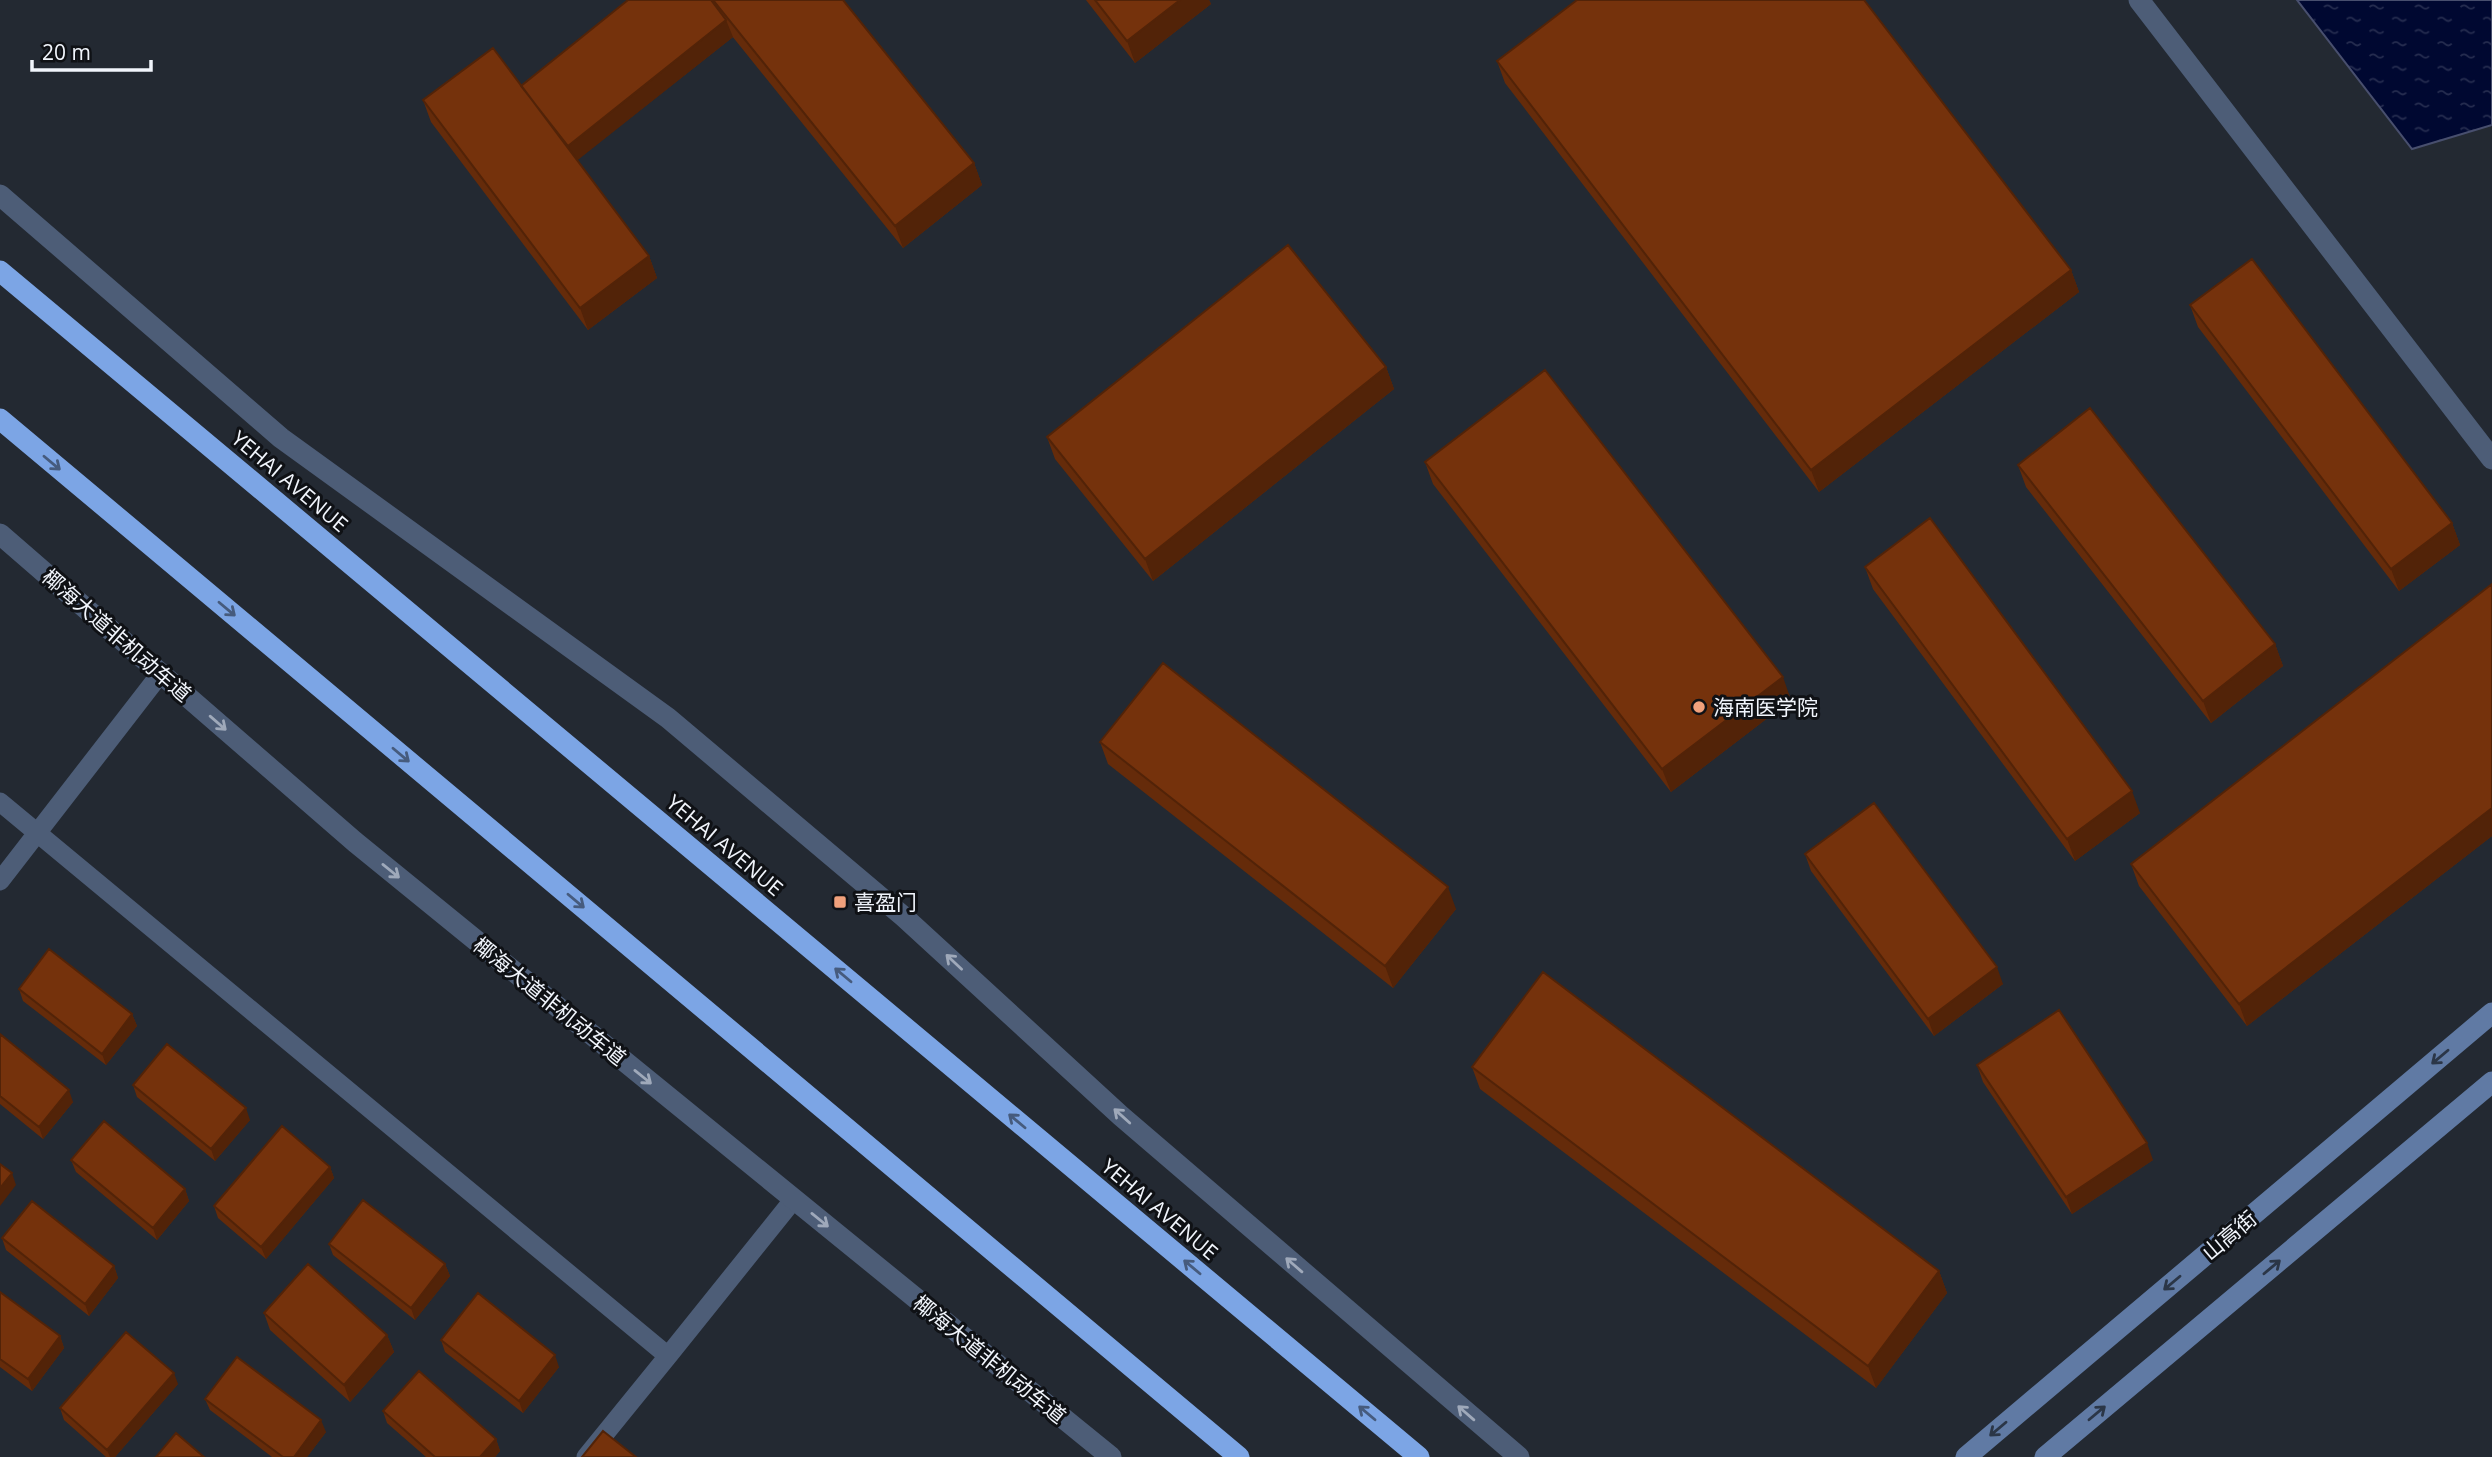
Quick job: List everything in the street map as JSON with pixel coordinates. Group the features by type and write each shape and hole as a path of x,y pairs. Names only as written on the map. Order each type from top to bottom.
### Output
{"highway":[{"name":"YEHAI AVENUE","path":"0,271 1419,1457"},
{"path":"0,419 1239,1457"}],"main road":[{"name":"山高街","path":"1966,1457 2492,1013"},
{"path":"2045,1457 2492,1082"}],"street":[{"path":"2140,0 2492,459"},
{"path":"0,195 281,438 678,727 904,916 1121,1116 1519,1457"},
{"name":"椰海大道非机动车道","path":"0,534 355,842 1111,1457"}],"lane":[{"path":"0,881 161,673"},
{"path":"0,802 668,1356"},
{"path":"586,1457 794,1199"}],"water":[{"path":"2297,0 2492,0 2492,125 2412,149"}],"building":[{"path":"628,0 711,0 726,20 568,146 521,86"},
{"path":"713,0 843,0 974,163 895,226"},
{"path":"1095,0 1180,0 1127,41"},
{"path":"1577,0 1864,0 2071,270 1811,470 1497,61"},
{"path":"493,48 649,256 580,308 423,100"},
{"path":"1288,245 1386,367 1145,559 1047,437"},
{"path":"2252,259 2452,523 2391,569 2190,305"},
{"path":"1545,370 1783,677 1662,769 1425,462"},
{"path":"2090,408 2275,644 2203,701 2018,465"},
{"path":"1930,518 2132,791 2067,839 1865,567"},
{"path":"2492,584 2492,808 2239,1004 2131,864"},
{"path":"1163,663 1448,887 1385,966 1100,742"},
{"path":"1874,803 1997,967 1928,1019 1805,854"},
{"path":"49,949 132,1014 102,1054 19,989"},
{"path":"1543,972 1939,1271 1868,1366 1472,1067"},
{"path":"2059,1010 2147,1143 2066,1197 1977,1065"},
{"path":"0,1034 69,1090 39,1127 0,1096"},
{"path":"167,1044 246,1108 211,1149 133,1085"},
{"path":"104,1121 185,1189 153,1228 71,1160"},
{"path":"282,1126 330,1167 261,1247 214,1206"},
{"path":"0,1164 12,1173 0,1188"},
{"path":"363,1200 445,1264 411,1308 329,1244"},
{"path":"32,1201 114,1266 85,1304 2,1238"},
{"path":"308,1264 387,1335 344,1385 264,1313"},
{"path":"0,1292 60,1336 28,1379 0,1359"},
{"path":"478,1293 555,1355 519,1401 441,1340"},
{"path":"126,1332 174,1373 107,1450 60,1408"},
{"path":"237,1357 321,1420 294,1457 283,1457 205,1399"},
{"path":"419,1371 496,1439 480,1457 435,1457 383,1411"},
{"path":"603,1431 636,1457 582,1457"},
{"path":"176,1433 204,1457 156,1457"}],"place":[{"name":"海南医学院","path":"1699,707"},
{"name":"喜盈门","path":"840,902"}]}
